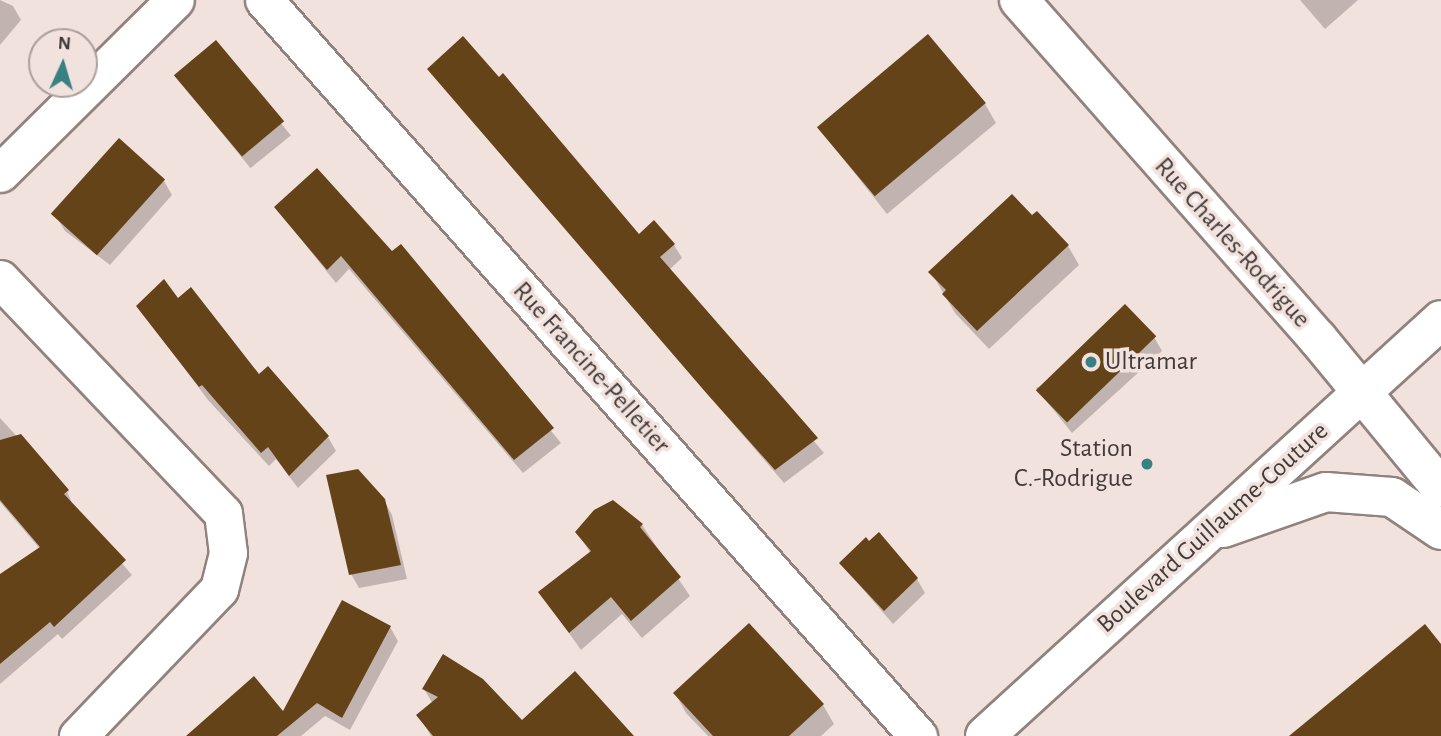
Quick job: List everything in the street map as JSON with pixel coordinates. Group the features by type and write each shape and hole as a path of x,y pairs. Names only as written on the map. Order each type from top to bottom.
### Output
{"main road":[{"name":"Rue Charles-Rodrigue","path":"1019,0 1363,391 1441,488"},
{"name":"Boulevard Guillaume-Couture","path":"985,736 1441,320"},
{"path":"1208,533 1326,492 1392,497 1441,530"}],"street":[{"path":"0,173 175,0"},
{"name":"Rue Francine-Pelletier","path":"264,0 918,736"},
{"path":"0,279 223,513 228,553 219,589 78,736"}],"building":[{"path":"928,34 986,103 875,196 817,127"},
{"path":"463,36 499,77 503,73 639,234 654,220 675,244 660,257 818,438 775,470 708,395 427,69"},
{"path":"216,40 284,121 242,157 174,75"},
{"path":"119,138 165,179 97,255 51,214"},
{"path":"317,168 392,251 401,244 554,428 514,460 341,256 327,270 274,207"},
{"path":"1012,194 1032,215 1037,211 1069,245 977,331 942,294 946,290 928,272"},
{"path":"164,279 178,298 191,287 259,374 268,366 329,436 289,476 268,447 261,453 202,385 199,387 136,306"},
{"path":"1125,304 1156,336 1067,423 1036,390"},
{"path":"21,434 69,490 64,494 126,560 54,627 50,622 0,664 0,574 40,547 0,500 0,440"},
{"path":"358,469 385,499 401,565 349,575 326,475"},
{"path":"613,500 643,524 640,527 681,577 631,621 611,597 569,633 538,592 591,551 575,532 594,510"},
{"path":"879,532 918,578 884,611 839,563 866,537 869,541"},
{"path":"342,600 391,626 342,718 317,703 277,736 186,736 254,676 283,711"},
{"path":"749,623 824,704 789,736 713,736 673,693"},
{"path":"1425,624 1441,644 1441,736 1289,736"},
{"path":"443,654 483,679 522,720 575,671 634,736 433,736 416,715 438,697 422,689"}],"place":[{"name":"Ultramar","path":"1091,362"},
{"name":"Station C.-Rodrigue","path":"1147,464"}]}
